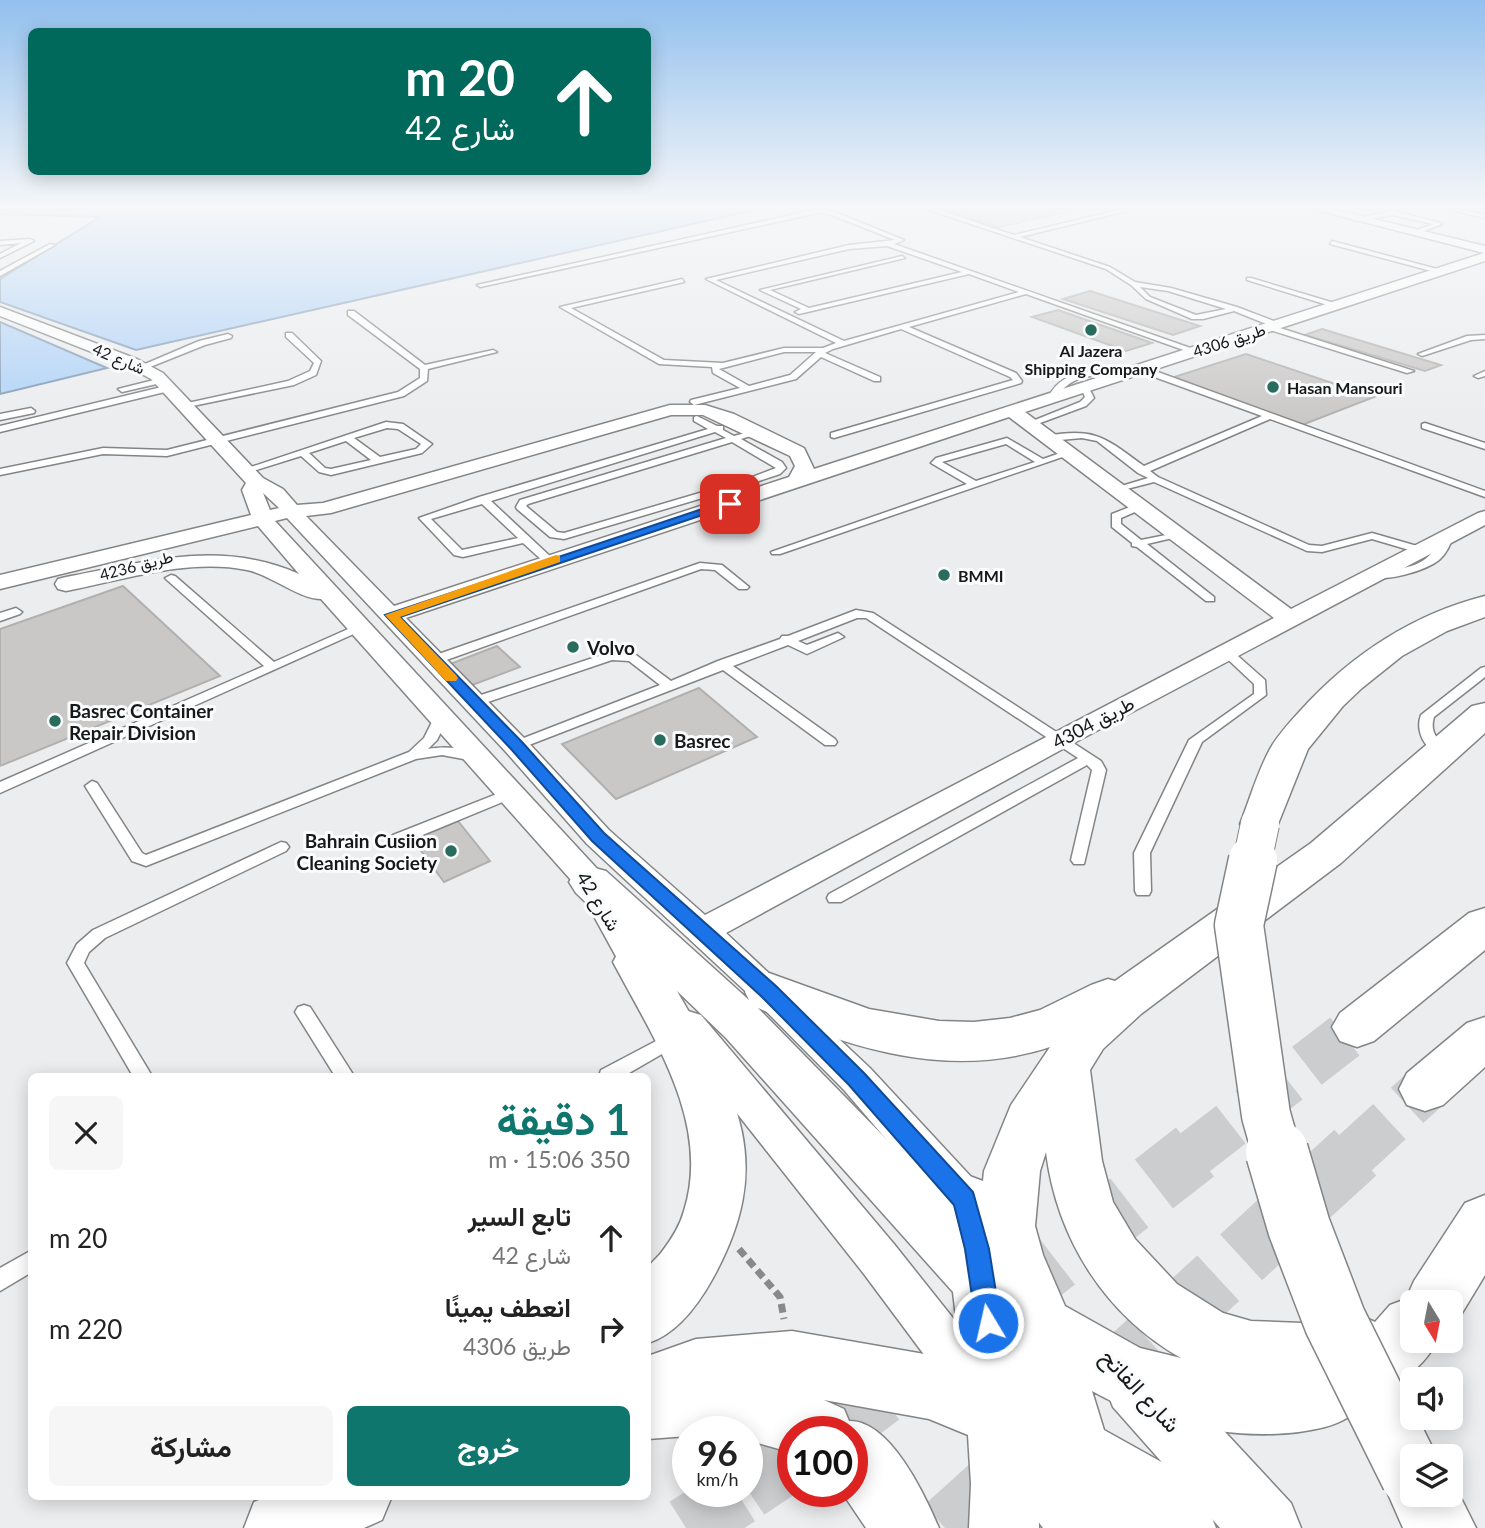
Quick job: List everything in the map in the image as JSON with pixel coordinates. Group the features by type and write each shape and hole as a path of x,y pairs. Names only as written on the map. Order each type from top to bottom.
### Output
{"main road":[{"path":"1400,1452 1335,1321 1299,1227 1266,1115 1239,925 1260,824 1289,748 1341,686 1374,658 1448,617 1485,606"},
{"path":"1004,1528 1003,1457 992,1345 998,1267 1012,1171 1030,1121 1085,1035 1175,963 1326,853 1485,714"},
{"name":"شارع الفاتح","path":"591,883 998,1267 1130,1377 1266,1528"},
{"path":"1357,1027 1485,925"},
{"path":"636,961 677,1037 711,1112 720,1153 718,1189 709,1224 685,1270 651,1310"},
{"path":"769,992 848,1024 903,1038 947,1042 1001,1040 1047,1028 1175,963"},
{"path":"1425,1089 1485,1037"},
{"path":"1064,1064 1078,1176 1094,1225 1118,1266 1146,1298 1189,1329 1236,1349 1285,1354 1400,1338"},
{"path":"964,1200 977,1249 998,1267 1043,1328 1098,1528"},
{"path":"1442,1290 1485,1222"},
{"path":"1043,1328 1130,1377 1199,1395 1262,1403 1326,1395 1400,1340"},
{"path":"651,1387 696,1371 792,1363 930,1387 998,1415 1141,1488 1181,1528"},
{"path":"651,1407 719,1401 781,1416"},
{"path":"998,1415 1086,1528"},
{"path":"868,1468 904,1528"},
{"path":"295,1517 346,1500"},
{"path":"1429,1507 1441,1528"}],"street":[{"name":"طريق 4306","path":"391,615 781,482 1021,418 1051,400 1411,280"},
{"name":"شارع 42","path":"0,311 142,367 166,384 250,476 270,487 516,746 598,837 769,992 895,1119 964,1200"},
{"name":"طريق 4306","path":"693,410 717,413 735,430 757,431 797,452 830,456 882,455"},
{"path":"267,524 663,411 693,410"},
{"path":"1021,418 1290,619"},
{"path":"781,482 803,473 805,466 797,452"},
{"name":"شارع 42","path":"250,476 251,490 267,524 591,883 636,961 878,1259 998,1415"},
{"name":"طريق 4304","path":"702,931 1060,739 1485,517"},
{"name":"طريق 4236","path":"0,582 267,524"},
{"name":"طريق 4236","path":"8,606 56,586 267,524"},
{"path":"56,586 172,566 237,562 286,576 334,601"},
{"path":"480,760 516,746"}],"lane":[{"path":"480,285 501,280"},
{"path":"712,280 843,343"},
{"path":"805,280 763,290 808,310"},
{"path":"785,316 934,280"},
{"path":"994,280 1195,351"},
{"path":"1127,280 1148,298 1195,317 1234,309"},
{"path":"1253,280 1337,305"},
{"path":"682,281 564,306 662,362 720,365 784,350 821,351 1027,291"},
{"path":"1133,284 1169,289 1234,309 1273,326 1410,371"},
{"path":"351,313 424,368"},
{"path":"834,436 1018,381 1013,375 902,327"},
{"path":"186,406 291,383 313,373 317,367 315,359 289,335"},
{"path":"142,367 229,336"},
{"path":"1422,354 1470,338 1485,337"},
{"path":"821,351 877,379"},
{"path":"735,430 716,429 693,410 749,389 793,377 803,372 821,351"},
{"path":"424,368 493,352"},
{"path":"720,365 715,368 716,372 749,389"},
{"path":"1,472 103,452 159,454 411,390 424,379 424,368"},
{"path":"1051,400 1060,385 1070,380 1097,374 1137,371 1485,494"},
{"path":"0,417 166,384"},
{"path":"0,429 166,384"},
{"path":"1021,418 1083,404 1090,398 1085,388"},
{"path":"1141,471 1269,416"},
{"path":"250,476 304,453 377,427 400,426 426,442 426,447 419,451 343,471 327,471 304,453"},
{"path":"1425,426 1485,446"},
{"path":"526,539 463,554 458,553 424,521 428,516 716,429 735,430 779,464 781,482 564,537 554,535 521,505 735,430"},
{"path":"347,437 379,461"},
{"path":"1049,438 1094,437 1104,441 1155,479 1307,548 1322,549 1373,536 1420,551"},
{"path":"976,485 936,463 937,461 1007,440 1042,462"},
{"path":"776,552 1069,453"},
{"path":"1118,490 1155,479"},
{"path":"483,499 549,561"},
{"path":"1140,506 1116,516 1114,521 1136,544 1210,599"},
{"path":"1136,544 1177,534"},
{"path":"1372,575 1399,573 1429,563 1446,548 1448,536"},
{"path":"434,660 700,566 718,567 743,587"},
{"path":"171,578 272,667"},
{"path":"0,617 8,606"},
{"path":"516,746 786,639 856,614 869,615 1060,739 1088,758 1100,770 1079,860"},
{"path":"0,789 361,628"},
{"path":"786,639 807,650 838,638"},
{"path":"1143,891 1142,853 1196,740 1260,695 1260,683 1226,652"},
{"path":"474,702 611,656 632,658 668,685"},
{"path":"722,664 830,742"},
{"path":"1441,752 1425,732 1427,715 1485,671"},
{"path":"92,786 137,857 146,861 413,754 430,740 442,716"},
{"path":"413,754 456,752 480,760"},
{"path":"835,898 1088,758"},
{"path":"398,839 512,793"},
{"path":"141,1073 75,963 83,948 99,934 281,847"},
{"path":"304,1012 343,1073"},
{"path":"613,1073 677,1037"},
{"path":"0,1280 28,1262"}],"path":[{"path":"709,1224 748,1256 780,1297 792,1363"}],"water":[{"path":"0,280 444,280 136,350 0,302"},
{"path":"0,322 107,368 0,394"}],"building":[{"path":"1090,291 1200,326 1173,335 1063,299"},
{"name":"Al Jazera Shipping Company","path":"1058,310 1152,343 1126,351 1032,317"},
{"path":"1322,329 1441,365 1425,371 1305,335"},
{"name":"Hasan Mansouri","path":"1246,354 1374,397 1302,425 1174,377"},
{"name":"Basrec Container Repair Division","path":"123,586 220,676 0,766 0,629"},
{"path":"497,646 520,667 472,685 450,664"},
{"name":"Basrec","path":"699,688 757,737 616,799 562,744"},
{"name":"Bahrain Cusiion Cleaning Society","path":"458,821 490,861 444,882 413,840"}],"tunnel":[{"path":"1193,1154 1357,1027"},
{"path":"1354,1154 1425,1089"},
{"path":"1007,1298 1195,1152"},
{"path":"1104,1383 1356,1152"},
{"path":"852,1416 907,1375"},
{"path":"763,1478 777,1469"},
{"path":"945,1528 1008,1471"},
{"path":"686,1528 719,1507"}],"slow traffic":[{"path":"451,678 391,615 556,559"}],"place":[{"name":"Al Jazera Shipping Company","path":"1091,330"},
{"name":"Hasan Mansouri","path":"1273,387"},
{"name":"BMMI","path":"944,575"},
{"name":"Volvo","path":"573,647"},
{"name":"Basrec Container Repair Division","path":"55,721"},
{"name":"Basrec","path":"660,740"},
{"name":"Bahrain Cusiion Cleaning Society","path":"451,851"}],"route":[{"path":"730,504 549,561 391,615 598,837 769,992 857,1079 964,1200 977,1249 988,1323"}]}
